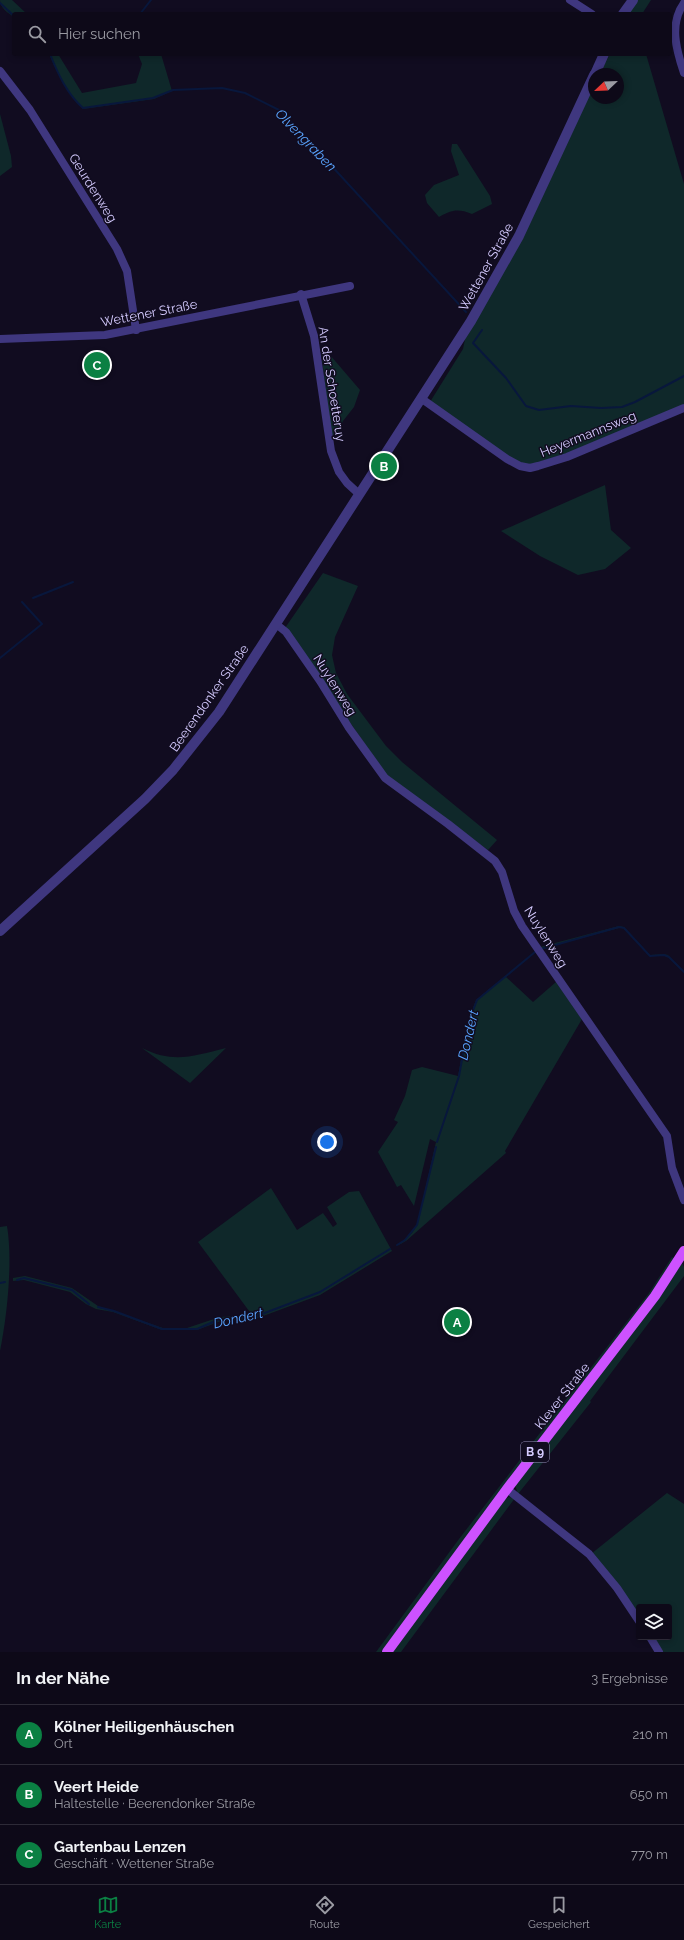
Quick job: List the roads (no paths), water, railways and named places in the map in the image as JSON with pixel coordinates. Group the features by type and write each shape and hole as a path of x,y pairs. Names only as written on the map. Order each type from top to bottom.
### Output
{"main road":[{"name":"Klever Straße","path":"387,1652 507,1489 655,1296 684,1251"}],"street":[{"path":"624,12 633,0"},
{"path":"575,2 589,12"},
{"path":"684,3 679,9 674,29 675,41 684,73"},
{"name":"Wettener Straße","path":"597,68 603,56"},
{"name":"Geurdenweg","path":"0,71 30,110 117,249 127,271 136,330"},
{"name":"Wettener Straße","path":"382,461 471,321 519,236 588,88"},
{"path":"301,294 350,286"},
{"name":"Wettener Straße","path":"0,339 105,335 136,330 301,294"},
{"name":"An der Schoetteruy","path":"301,294 314,336 331,451 339,472 347,483 359,494"},
{"name":"Heyermannsweg","path":"422,399 507,459 520,466 530,468 566,457 684,408"},
{"name":"Beerendonker Straße","path":"0,931 145,799 173,770 219,712 359,494 382,461"},
{"name":"Nuylenweg","path":"276,624 290,638 320,681 349,728 385,778 448,824 495,861 507,884 514,911 522,926 667,1136 672,1168 684,1200"},
{"path":"507,1489 589,1554 617,1588 636,1616"},
{"path":"652,1640 659,1652"}],"waterway":[{"path":"142,12 151,0"},
{"path":"0,3 12,14"},
{"name":"Olvengraben","path":"51,56 68,90 83,108 153,98 173,90 222,88 245,93 281,111 466,312"},
{"name":"Olvengraben","path":"482,330 473,343 506,378 526,406 539,410 571,406 601,408 622,407 635,402 684,376"},
{"path":"33,598 73,582"},
{"path":"0,658 42,624 22,602"},
{"name":"Dondert","path":"541,949 619,927 624,928 650,956 664,955 669,957 684,972"},
{"name":"Dondert","path":"437,1142 459,1076 469,1021 477,1000 535,952"},
{"name":"Dondert","path":"397,1245 405,1240 417,1225 436,1147"},
{"name":"Dondert","path":"98,1307 114,1311 162,1329 197,1329 220,1319 254,1317 320,1292 390,1249"},
{"name":"Dondert","path":"17,1280 24,1278 72,1290 89,1304"},
{"name":"Dondert","path":"0,1283 5,1282"}],"place":[{"name":"Gartenbau Lenzen","path":"97,365"},
{"name":"Veert Heide","path":"384,466"},
{"name":"Kölner Heiligenhäuschen","path":"457,1322"}]}
